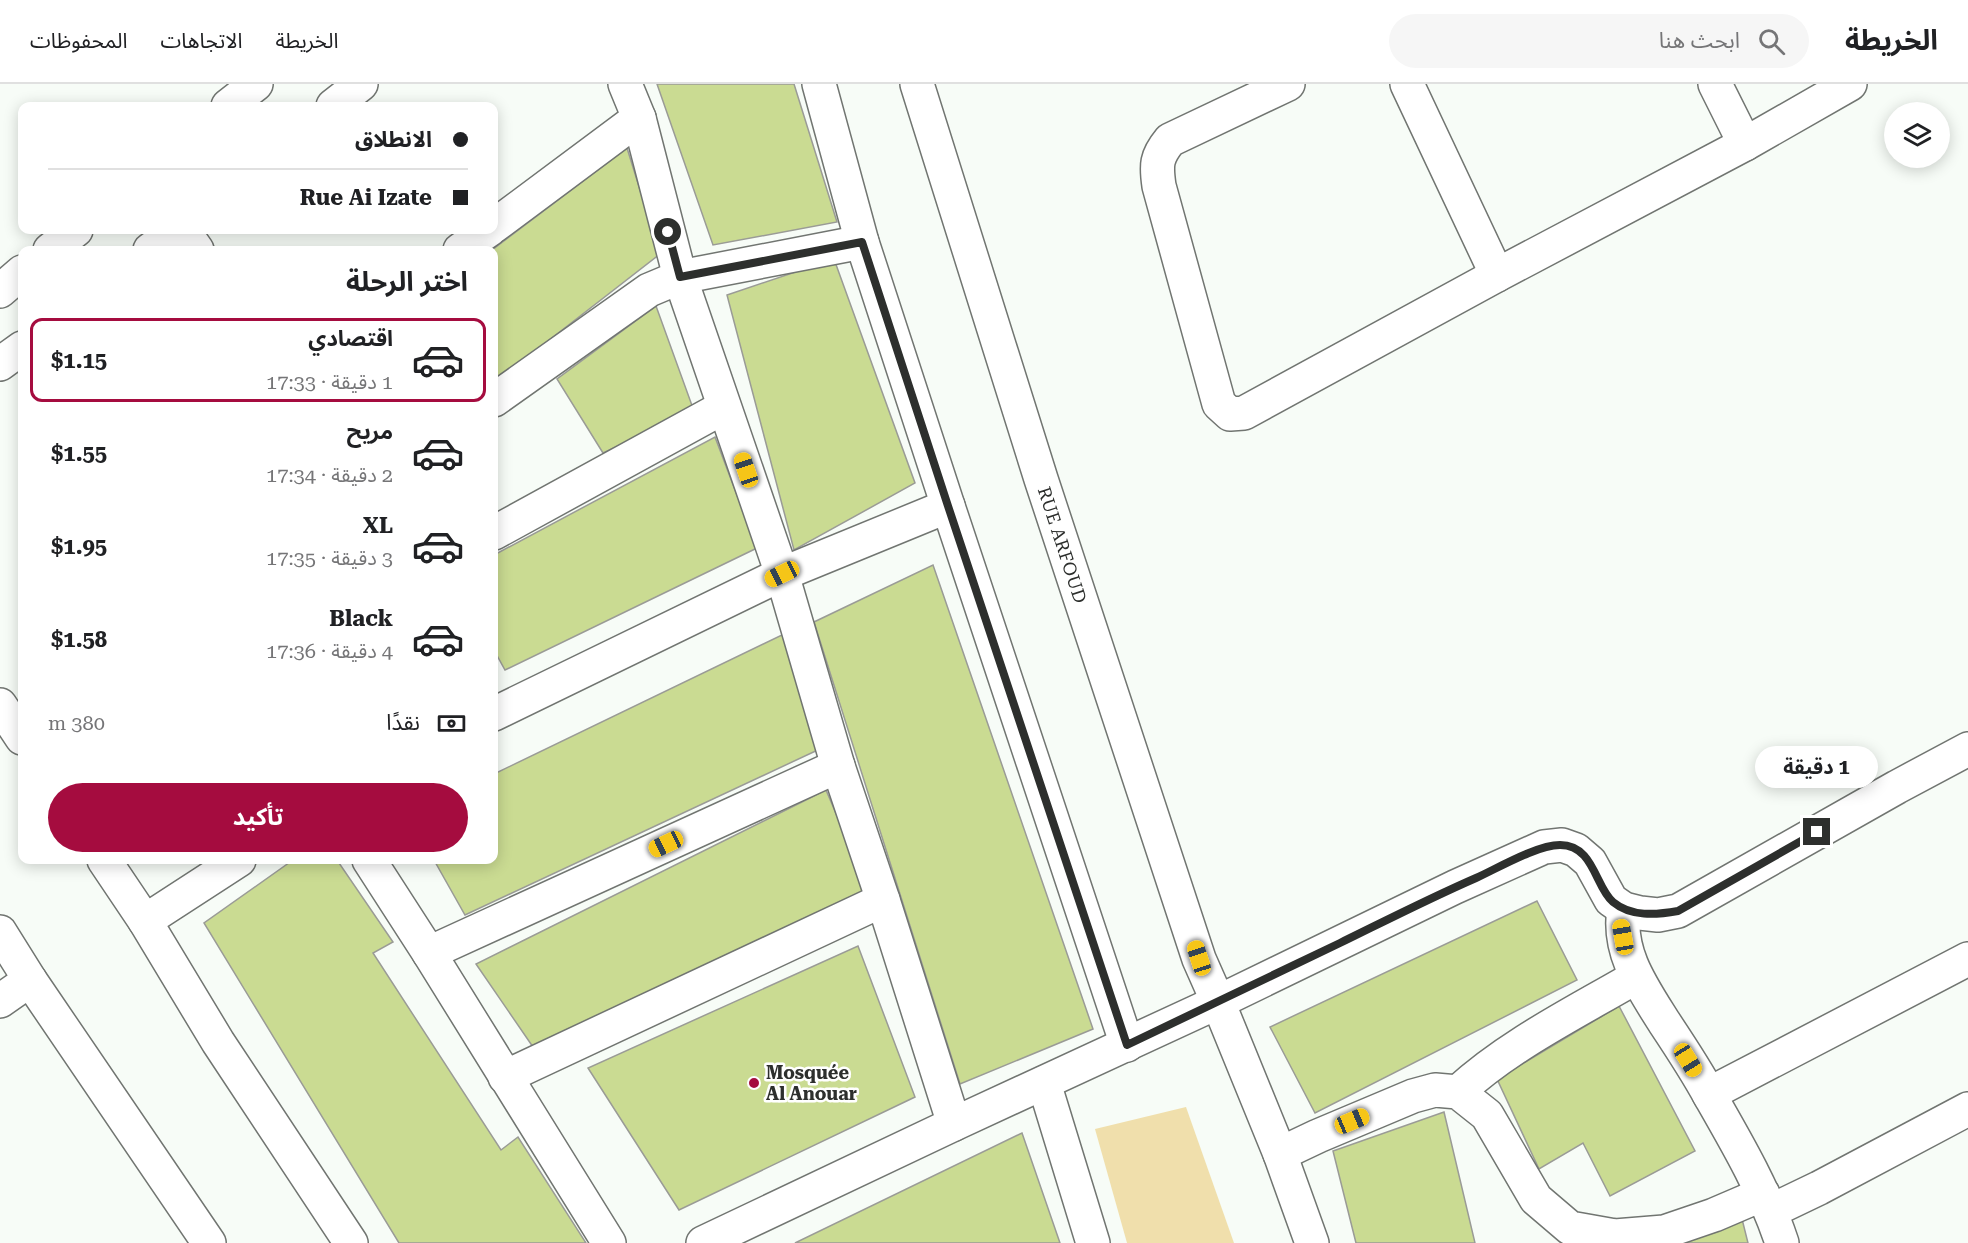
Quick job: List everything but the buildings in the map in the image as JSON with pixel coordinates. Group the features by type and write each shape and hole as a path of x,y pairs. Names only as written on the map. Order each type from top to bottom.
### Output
{"street":[{"path":"233,102 256,84"},
{"path":"338,102 361,84"},
{"path":"625,84 639,118 680,277 782,574 838,766 954,1124"},
{"path":"819,84 862,242 1127,1045"},
{"name":"RUE ARFOUD","path":"917,84 1044,490 1199,958 1280,1154 1312,1243"},
{"path":"1288,84 1170,140 1160,153 1156,168 1158,186 1219,405 1230,414 1244,413 1497,274 1745,144 1850,84"},
{"path":"1407,84 1497,274"},
{"path":"1715,84 1745,144"},
{"path":"498,223 639,118"},
{"path":"55,246 71,234"},
{"path":"156,246 172,234"},
{"path":"466,246 483,234"},
{"path":"498,397 649,291 680,277 862,242"},
{"path":"0,291 18,275"},
{"path":"0,364 18,351"},
{"path":"498,531 724,407"},
{"path":"498,705 782,574 948,506"},
{"path":"0,705 18,732"},
{"path":"703,1243 1218,1002 1455,886 1544,847 1562,844 1576,850 1590,862 1611,900 1624,909 1658,915 1678,911 1968,749"},
{"path":"429,953 838,766"},
{"path":"107,864 146,921 218,1042 351,1243"},
{"path":"146,921 233,864"},
{"path":"372,864 609,1243"},
{"path":"505,1077 883,900"},
{"path":"1624,909 1621,925 1625,949 1636,977 1709,1094 1767,1202 1782,1243"},
{"path":"0,932 30,980 209,1243"},
{"path":"1709,1094 1968,959"},
{"path":"1458,1092 1478,1073 1636,977"},
{"path":"0,1001 30,980"},
{"path":"1044,1083 1093,1243"},
{"path":"1280,1154 1413,1096 1435,1090 1458,1092 1487,1116 1536,1199 1570,1228 1615,1236 1664,1232 1714,1215 1819,1188 1968,1109"}],"shaded area":[{"path":"1186,1107 1234,1243 1127,1243 1095,1129"}],"place":[{"name":"Mosquée Al Anouar","path":"754,1083"}],"route":[{"path":"668,232 680,277 862,242 1127,1045 1455,886 1544,847 1562,844 1576,850 1590,862 1611,900 1624,909 1658,915 1678,911 1817,832"}]}
